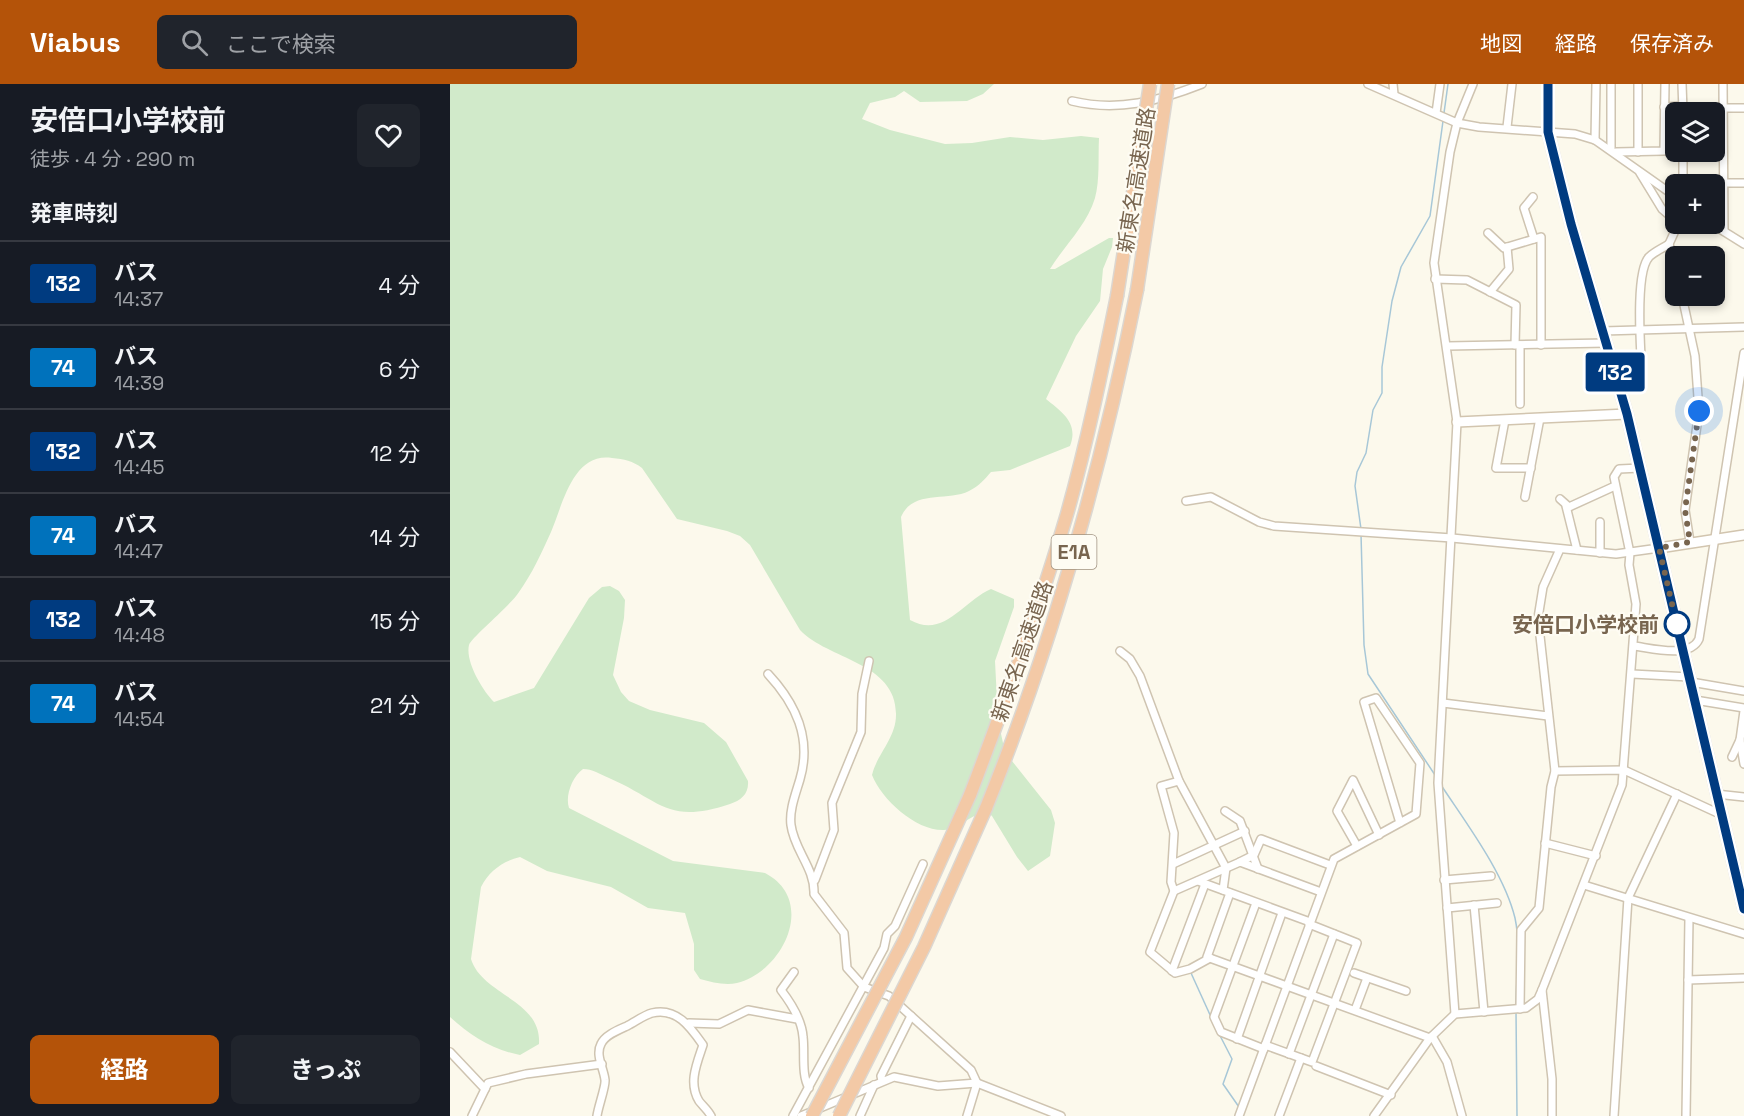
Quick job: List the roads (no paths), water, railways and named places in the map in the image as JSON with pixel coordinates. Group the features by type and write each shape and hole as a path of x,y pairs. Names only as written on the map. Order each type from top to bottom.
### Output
{"highway":[{"name":"新東名高速道路","path":"812,1116 906,937 970,795 1015,673 1067,514 1089,429 1117,296 1150,84"},
{"name":"新東名高速道路","path":"839,1116 924,947 986,808 1029,693 1083,523 1122,364 1137,290 1168,84"}],"main road":[{"path":"1548,84 1548,132 1571,224 1627,414 1716,794 1741,886 1744,909"}],"street":[{"path":"1072,100 1087,104 1138,105 1154,102 1202,84"},
{"path":"1368,84 1457,123 1575,134 1595,140 1613,150 1665,189"},
{"path":"1393,84 1394,94"},
{"path":"1436,113 1440,84"},
{"path":"1455,1014 1438,779 1457,422 1448,346 1434,263 1442,197 1457,123 1473,84"},
{"path":"1507,128 1512,84"},
{"path":"1595,140 1596,84"},
{"path":"1611,84 1613,150"},
{"path":"1638,84 1638,152"},
{"path":"1613,150 1664,152 1665,84"},
{"path":"1682,84 1683,102"},
{"path":"1724,84 1724,102"},
{"path":"1725,108 1744,108"},
{"path":"1639,170 1665,212"},
{"path":"1725,183 1744,183"},
{"path":"1533,197 1524,208 1534,239"},
{"path":"1725,232 1744,244"},
{"path":"1488,233 1504,248 1541,237 1541,345"},
{"path":"1641,357 1640,290 1646,264 1648,258 1670,244 1673,234"},
{"path":"1490,292 1509,269 1507,247"},
{"path":"1435,279 1467,280 1516,305 1520,404"},
{"path":"1684,306 1695,356 1699,411 1685,510 1690,542"},
{"path":"1603,331 1744,327"},
{"path":"1448,346 1606,343"},
{"path":"1634,646 1683,650 1694,646 1699,639 1744,353"},
{"path":"1457,422 1627,414"},
{"path":"1525,497 1540,418"},
{"path":"1505,420 1496,468 1531,468"},
{"path":"1374,1116 1431,1037 1455,1014 1520,1009 1531,1005 1542,990 1618,799 1624,770 1636,604 1629,565 1630,553 1615,486 1617,470 1640,468"},
{"path":"1566,506 1615,486"},
{"path":"1186,501 1211,497 1259,522 1274,526 1452,538 1600,553 1630,553 1716,537 1744,535"},
{"path":"1560,499 1566,506 1577,550"},
{"path":"1600,522 1600,553"},
{"path":"1520,1009 1521,930 1539,908 1555,771 1538,618 1544,587 1560,549"},
{"path":"1120,651 1130,659 1140,676 1179,781 1226,868 1226,892 1207,957 1431,1037 1447,1062 1462,1116"},
{"path":"869,661 862,694 861,732 848,769 832,803 834,830 814,880 814,894 844,933 847,968 864,987 890,996 965,1063 977,1083 967,1116"},
{"path":"768,674 790,702 806,750 792,806 791,827 814,880"},
{"path":"1632,674 1690,679 1744,691"},
{"path":"1239,1116 1330,865 1334,859 1357,846 1400,823 1416,814 1420,763 1376,698 1364,702 1400,823"},
{"path":"1695,700 1744,710 1740,740 1744,764"},
{"path":"1443,703 1548,716"},
{"path":"1732,757 1740,740"},
{"path":"1555,771 1624,770 1722,814"},
{"path":"1357,846 1337,811 1353,780 1379,834"},
{"path":"1179,781 1161,786 1174,833 1171,882 1174,891 1150,952 1175,973 1190,969 1210,958"},
{"path":"1614,1116 1628,898 1677,794"},
{"path":"1716,794 1744,797"},
{"path":"1225,811 1240,821 1258,869"},
{"path":"1173,864 1245,831"},
{"path":"1174,891 1201,882 1254,855 1261,839 1330,865"},
{"path":"1545,843 1596,856"},
{"path":"1240,862 1321,892"},
{"path":"793,1116 864,987 923,864"},
{"path":"1444,880 1491,876"},
{"path":"1201,882 1310,923 1358,943 1312,1062 1221,1032 1214,1017 1256,903"},
{"path":"1172,971 1201,882"},
{"path":"1584,885 1744,934"},
{"path":"1447,908 1497,903"},
{"path":"1474,905 1484,1012"},
{"path":"1237,1039 1282,913"},
{"path":"1686,1116 1689,918"},
{"path":"1289,1054 1334,934"},
{"path":"794,972 781,990 797,1019 804,1038 802,1048 805,1081 809,1088"},
{"path":"1354,973 1406,991"},
{"path":"1355,1010 1367,978"},
{"path":"1689,980 1744,978"},
{"path":"1542,990 1552,1079 1552,1116"},
{"path":"689,1023 719,1024 748,1010 797,1019"},
{"path":"597,1116 599,1099 606,1083 599,1052 601,1043 614,1032 651,1013 662,1012 682,1018 689,1023 703,1045 693,1076 693,1087 698,1099 711,1116"},
{"path":"882,1081 881,1077 911,1016"},
{"path":"450,1052 485,1089"},
{"path":"1279,1116 1300,1058"},
{"path":"472,1116 488,1083 526,1074 602,1064"},
{"path":"1316,1066 1391,1095"},
{"path":"801,1116 894,1077 938,1086 977,1083 1061,1116"},
{"path":"860,1116 874,1085"}],"waterway":[{"path":"1444,113 1448,84"},
{"path":"1361,529 1355,486 1357,472 1366,453 1373,410 1382,393 1382,367 1392,301 1401,267 1430,216 1443,121"},
{"path":"1361,534 1364,645 1368,674 1435,775"},
{"path":"1441,785 1483,849 1510,901 1518,940 1516,1006"},
{"path":"1191,973 1211,1017"},
{"path":"1516,1011 1517,1116"},
{"path":"1213,1022 1232,1059 1223,1084 1239,1107"}],"place":[{"name":"安倍口小学校前","path":"1677,624"}]}
